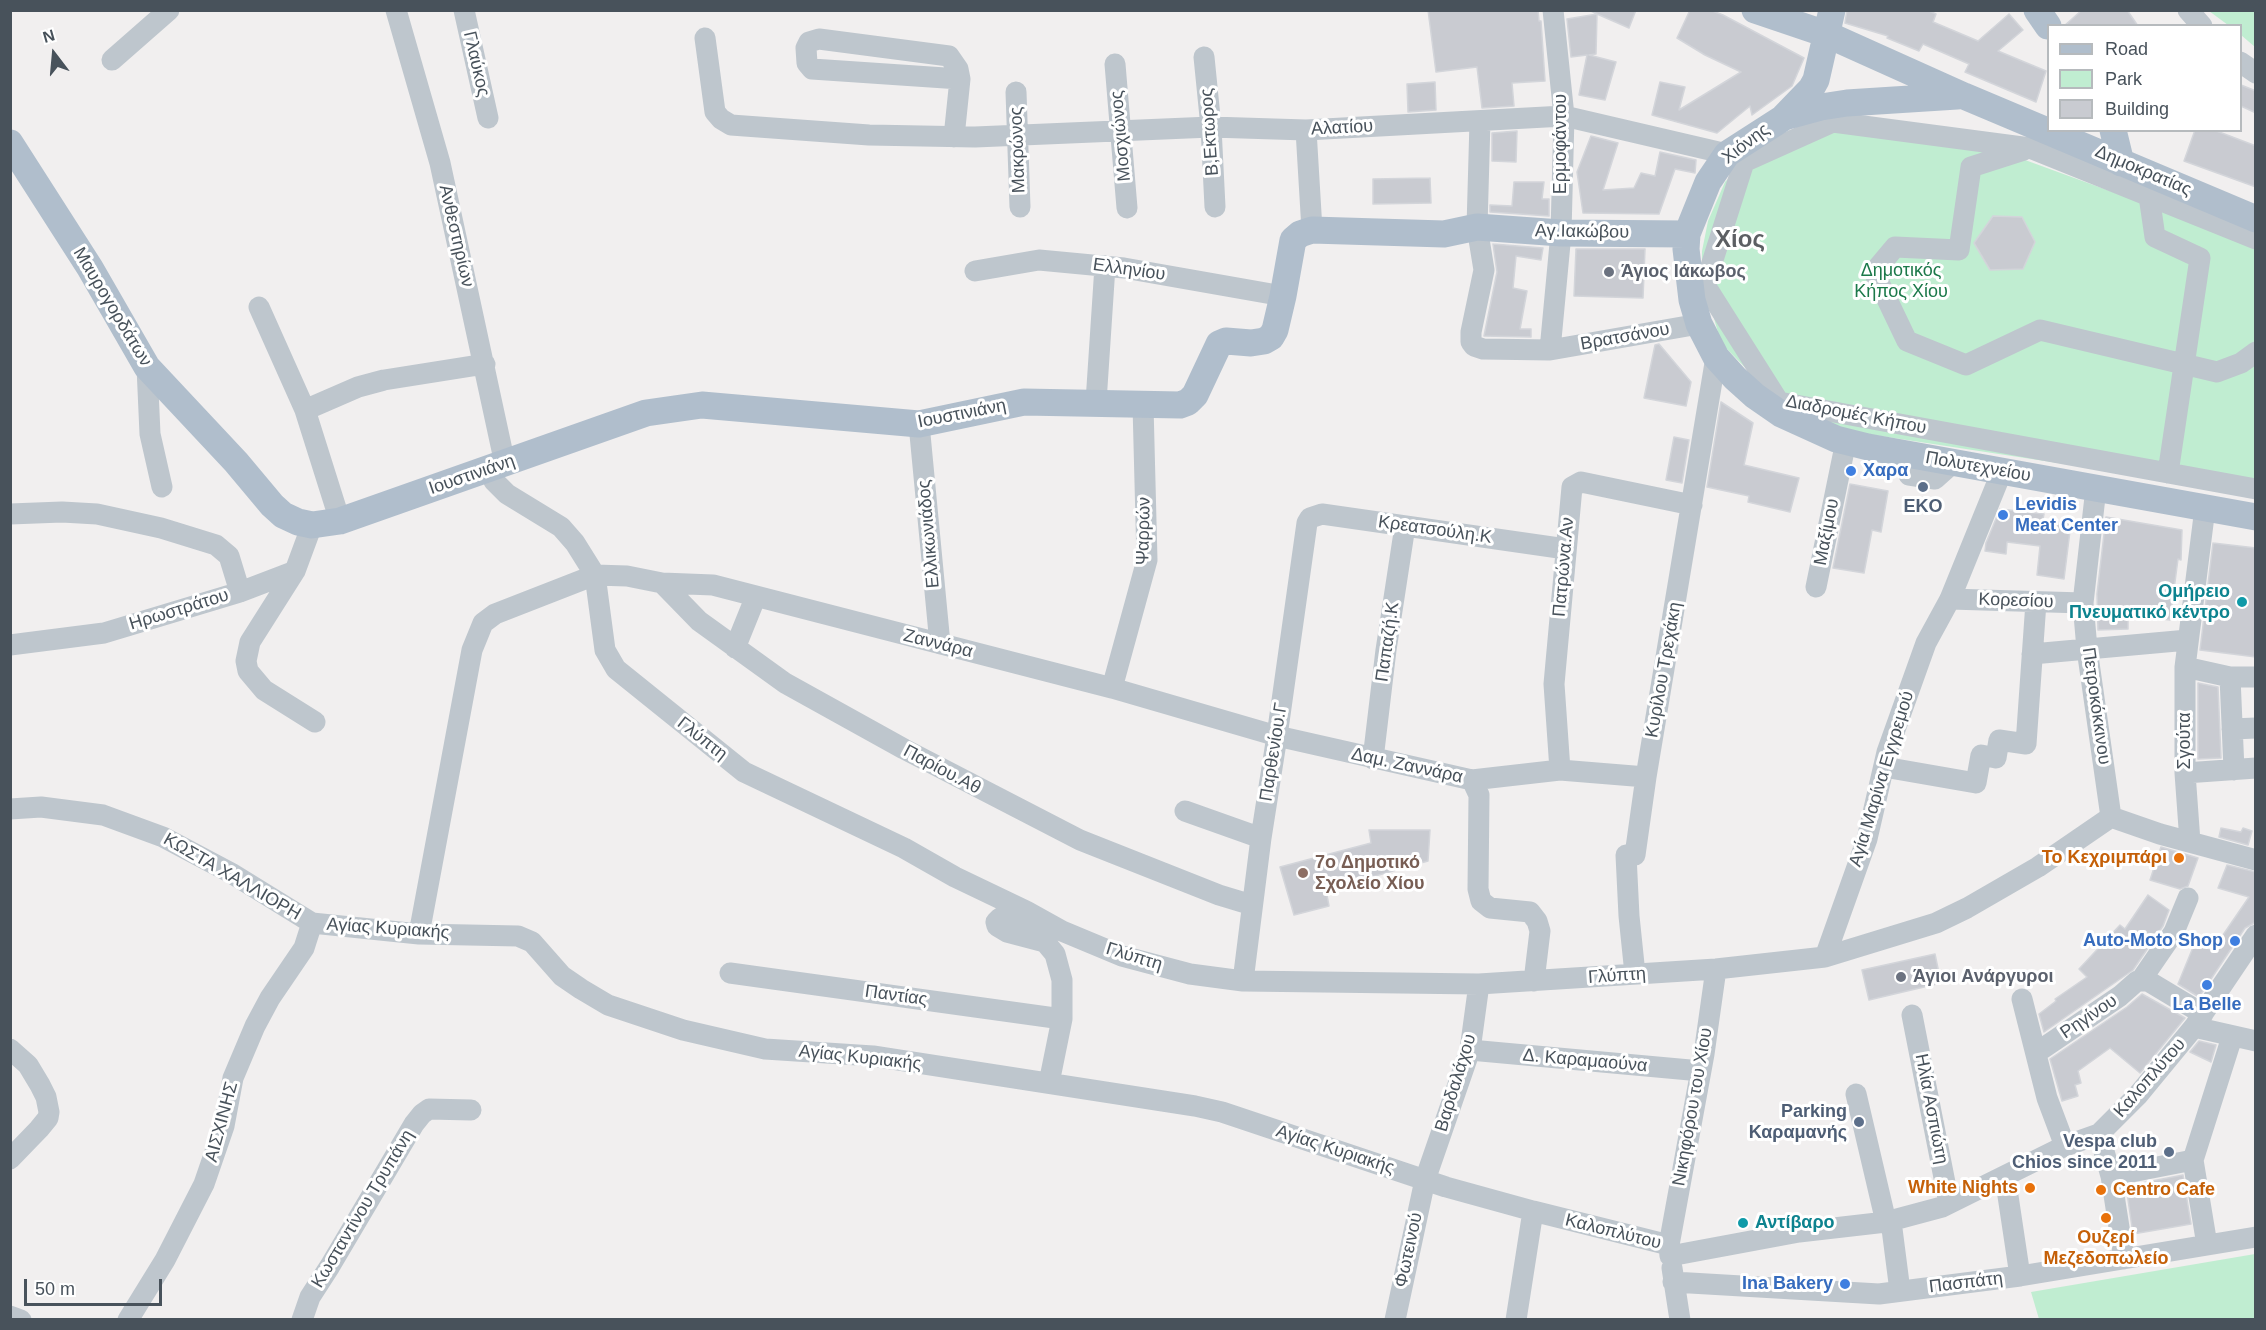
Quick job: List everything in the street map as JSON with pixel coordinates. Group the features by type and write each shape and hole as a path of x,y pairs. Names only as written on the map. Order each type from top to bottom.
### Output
{"main road":[{"path":"2037,10 2048,24"},
{"name":"Δημοκρατίας","path":"1762,14 1827,32 1964,96 2047,131"},
{"name":"Χιόνης","path":"1696,312 1686,249 1687,234 1708,182 1727,154 1783,118 1811,89 1816,80 1827,32"},
{"name":"Δημοκρατίας","path":"1783,118 1821,107 1847,103 1964,96"},
{"name":"Δημοκρατίας","path":"2048,132 2256,219"},
{"path":"2113,132 2121,163"},
{"name":"Μαυρογορδάτων","path":"10,143 90,268 147,367 236,462 272,505 284,515 298,522 312,525"},
{"path":"1312,230 1444,234 1477,227"},
{"name":"Αγ.Ιακώβου","path":"1477,227 1561,233 1687,234"},
{"name":"Ιουστινιάνη","path":"312,525 340,521 646,413 702,405 919,424 1024,402 1180,405 1188,402 1195,395 1219,344 1226,341 1251,343 1264,341 1271,337 1275,330 1283,296 1293,240 1300,234 1312,230"},
{"name":"Πολυτεχνείου","path":"1696,312 1716,357 1735,378 1755,396 1781,414 1816,431 1846,441 1900,453 2256,517"}],"street":[{"name":"Ανθεστηρίων","path":"396,10 440,163 485,364 496,467"},
{"name":"Γλαύκος","path":"464,10 488,118"},
{"name":"Ερμοφάντου","path":"1550,350 1561,233 1564,116 1553,10"},
{"path":"2188,10 2200,24"},
{"path":"112,60 167,11"},
{"name":"Αλατίου","path":"705,38 715,112 731,125 868,135 954,137 1211,127 1306,130 1564,116 1727,154"},
{"path":"954,137 960,79 958,69 948,56 819,39 809,42 806,48 807,63 812,69 960,79"},
{"name":"Β,Εκτωρος","path":"1204,57 1211,127 1215,207"},
{"path":"2242,63 2256,73"},
{"name":"Μοσχιώνος","path":"1115,64 1127,208"},
{"name":"Μακρώνος","path":"1016,92 1020,207"},
{"path":"1477,227 1480,121"},
{"name":"Διαδρομές Κήπου","path":"2256,239 2030,148 1833,122 1744,162 1705,285 1779,402 2256,489"},
{"path":"1306,130 1312,230"},
{"path":"2030,148 1971,167 1959,250 1895,247 1874,272 1907,341 1965,365 2040,330 2217,372 2241,363 2256,352"},
{"path":"2149,196 2155,237 2200,258 2168,473"},
{"name":"Βρατσάνου","path":"1477,227 1484,270 1471,342 1474,346 1482,349 1550,350 1696,312"},
{"name":"Ελληνίου","path":"975,271 1039,260 1105,266 1283,296"},
{"path":"1096,402 1105,266"},
{"path":"259,307 305,410 340,521"},
{"name":"Κυρίλου Τρεχάκη","path":"1635,974 1626,855 1635,855 1716,357"},
{"path":"305,410 357,387 384,380 485,364"},
{"path":"147,367 150,434 162,487"},
{"name":"Ψαρρών","path":"1112,688 1148,560 1143,405"},
{"name":"Ελλικωνιάδος","path":"919,424 940,644"},
{"name":"Μαξίμου","path":"1816,587 1846,441"},
{"path":"419,934 472,650 483,623 495,614 595,575 575,543 561,527 507,494 494,481 496,467"},
{"name":"Αγία Μαρίνα Εγγρεμού","path":"1825,957 1867,839 1884,767 1926,644 1950,599 2002,471"},
{"name":"Πατρώνα.Αν","path":"1560,771 1554,684 1570,492 1576,483 1581,482 1692,505"},
{"name":"Πετροκόκκινου","path":"2096,488 2083,603 2087,649 2111,817"},
{"name":"Σγούτα","path":"2190,842 2185,773 2185,668 2205,508"},
{"path":"10,514 62,512 97,514 161,528 216,545 229,556 240,592"},
{"name":"Κρεατσούλη.Κ","path":"1307,523 1310,518 1322,514 1566,549"},
{"name":"Παρθενίου.Γ","path":"1243,981 1261,838 1307,523"},
{"path":"312,525 295,571 250,642 247,652 248,671 264,690 315,722"},
{"name":"Παπαζή.Κ","path":"1373,759 1386,650 1405,526"},
{"name":"Ηρωστράτου","path":"10,645 104,633 240,592 295,571"},
{"name":"Ζαννάρα","path":"595,575 627,576 662,583 713,585 1112,688 1277,736"},
{"name":"Γλύπτη","path":"595,575 605,650 616,669 744,772 904,848 955,877 1062,931 1122,956 1190,974 1243,981 1479,984 1716,969 1825,957 1936,923 1967,908 2038,867 2111,817"},
{"name":"Παρίου.Αθ","path":"662,583 699,621 735,648 805,694 913,754 1070,835 1127,860 1252,905"},
{"path":"735,648 756,596"},
{"name":"Κορεσίου","path":"1950,599 2083,603"},
{"path":"1884,767 1976,783 1981,755 1996,758 1999,741 2026,744 2036,602"},
{"path":"2032,654 2188,640"},
{"path":"2185,668 2230,676 2256,677"},
{"path":"2230,676 2234,770"},
{"path":"2232,729 2256,728"},
{"name":"Δαμ. Ζαννάρα","path":"1277,736 1472,780 1560,771 1646,777"},
{"path":"2185,773 2256,768"},
{"path":"1472,780 1479,795 1478,889 1481,901 1490,908 1530,912 1538,921 1540,931 1534,981"},
{"name":"ΚΩΣΤΑ ΧΑΛΛΙΟΡΗ","path":"10,808 41,807 95,814 163,837 231,873 312,923"},
{"path":"1185,811 1261,838"},
{"path":"2111,817 2160,834 2256,860"},
{"name":"Ρηγίνου","path":"2036,1053 2141,980 2174,932 2188,898"},
{"path":"1049,1083 1062,1019 1062,980 1055,954 1045,942 1007,932 999,928 996,922 1000,918 1062,931"},
{"name":"Αγίας Κυριακής","path":"312,923 419,934 518,936 532,942 562,976 608,1005 683,1030 765,1049 873,1056 1195,1106 1222,1112 1425,1180"},
{"name":"ΑΙΣΧΙΝΗΣ","path":"128,1320 165,1260 204,1184 224,1126 233,1078 255,1026 270,998 304,948 312,923"},
{"name":"Καλοπλύτου","path":"1425,1180 1670,1250 1889,1222 1949,1203 2065,1146 2099,1134 2138,1095 2199,1021 2256,935"},
{"name":"Νικηφόρου του Χίου","path":"1680,1320 1670,1250 1716,969"},
{"name":"Παντίας","path":"730,973 1062,1019"},
{"path":"2141,980 2148,981 2199,1021 2232,1036 2256,1041"},
{"name":"Βαρδαλάχου","path":"1425,1180 1470,1050 1479,984"},
{"path":"2022,999 2047,1098 2065,1146"},
{"name":"Ηλία Ασπιώτη","path":"1912,1015 1949,1203"},
{"path":"2207,1245 2193,1160 2232,1036"},
{"path":"10,1049 28,1065 40,1084 49,1112 48,1118 39,1129 10,1159"},
{"name":"Δ. Καραμαούνα","path":"1470,1050 1701,1071"},
{"path":"1856,1094 1889,1222 1900,1291"},
{"name":"Κωσταντίνου Τρυπάνη","path":"302,1320 310,1297 422,1114 429,1109 471,1110"},
{"path":"2099,1134 2111,1176 2124,1259"},
{"path":"2111,1176 2193,1160"},
{"path":"2005,1176 2020,1276"},
{"name":"Φωτεινού","path":"1395,1320 1425,1180"},
{"path":"1516,1320 1533,1211"},
{"name":"Πασπάτη","path":"1673,1282 1880,1294 2020,1276 2256,1237"},
{"path":"10,1316 21,1320"}],"green space":[{"path":"2209,11 2255,11 2255,47 2242,36 2242,24 2227,24"},
{"name":"Δημοτικός Κήπος Χίου","path":"1833,122 1932,126 2255,244 2255,493 1828,428 1779,402 1721,343 1702,276 1702,251 1708,221 1725,182 1744,162"},
{"path":"2255,1254 2255,1319 2039,1319 2031,1292"}],"building":[{"path":"1428,10 1538,10 1539,21 1541,21 1545,81 1512,83 1514,106 1482,108 1477,67 1436,72"},
{"path":"1589,10 1636,10 1629,28"},
{"path":"1690,10 1710,10 1723,15 1804,58 1792,86 1752,115 1750,106 1717,133 1652,115 1660,82 1685,87 1679,110 1741,72 1705,55 1677,38"},
{"path":"1847,10 1927,10 1936,14 1933,22 1978,41 2009,14 2023,30 1998,51 2046,71 2036,102 1965,72 1969,64 1923,44 1919,51 1887,38 1888,36 1845,23"},
{"path":"2082,10 2127,10 2137,24 2066,24"},
{"path":"1597,14 1596,54 1589,55 1616,62 1605,100 1579,95 1587,55 1571,57 1567,19"},
{"path":"1435,82 1436,110 1408,112 1407,84"},
{"path":"2242,85 2256,91 2256,113 2242,106"},
{"path":"1517,131 1516,162 1492,161 1492,133"},
{"path":"2194,132 2219,132 2256,146 2256,187 2184,161"},
{"path":"1591,136 1618,143 1603,190 1634,188 1641,173 1655,176 1660,152 1696,160 1695,173 1675,169 1659,214 1583,213 1577,172"},
{"path":"1430,178 1431,203 1373,204 1373,179"},
{"path":"1514,182 1544,182 1542,199 1549,199 1549,216 1490,212 1490,205 1512,206"},
{"path":"1993,216 2022,217 2035,242 2023,269 1990,270 1974,243"},
{"path":"1493,244 1543,248 1541,260 1516,256 1513,288 1527,291 1520,329 1531,329 1531,337 1484,336 1497,272"},
{"name":"Άγιος Ιάκωβος","path":"1576,249 1645,249 1643,298 1574,296"},
{"path":"1659,344 1691,382 1686,406 1644,398 1655,345"},
{"path":"1721,402 1753,423 1744,465 1799,478 1790,512 1748,502 1749,496 1707,487"},
{"path":"1674,437 1689,440 1682,483 1666,480"},
{"path":"1850,484 1888,491 1881,532 1872,530 1864,573 1833,568"},
{"path":"2000,509 2044,514 2043,519 2071,523 2064,579 2037,575 2040,546 2007,542 2006,554 1985,551"},
{"path":"2106,517 2182,530 2181,560 2178,559 2170,620 2128,614 2128,629 2098,630 2097,594"},
{"path":"2213,543 2256,548 2256,657 2200,650"},
{"path":"2198,683 2218,687 2221,758 2198,759"},
{"path":"2221,828 2241,832 2243,828 2252,831 2248,845 2219,837"},
{"path":"1369,830 1430,830 1428,861 1326,890 1329,906 1294,915 1280,867 1371,843"},
{"path":"2161,847 2198,858 2188,886 2180,889 2150,880"},
{"path":"2227,865 2256,872 2256,922 2245,928 2199,997 2178,984 2196,940 2212,951 2249,897 2218,888"},
{"path":"2148,895 2169,910 2163,926 2133,970 2044,1032 2039,1014 2056,1001 2055,999 2087,977 2079,969 2120,925 2125,929"},
{"name":"Άγιοι Ανάργυροι","path":"1935,954 1941,983 1869,1000 1862,970"},
{"path":"2142,994 2185,1018 2140,1073 2110,1048 2078,1071 2081,1083 2075,1085 2078,1096 2062,1101 2050,1059 2127,1007"},
{"path":"2199,1041 2216,1045 2211,1062 2190,1052"},
{"path":"2183,1175 2191,1224 2133,1234 2126,1186"}],"place":[{"name":"Άγιος Ιάκωβος","path":"1609,272"},
{"name":"Χαρα","path":"1851,471"},
{"name":"EKO","path":"1923,487"},
{"name":"Levidis Meat Center","path":"2003,515"},
{"name":"Ομήρειο Πνευματικό κέντρο","path":"2242,602"},
{"name":"Το Κεχριμπάρι","path":"2179,858"},
{"name":"7ο Δημοτικό Σχολείο Χίου","path":"1303,873"},
{"name":"Auto-Moto Shop","path":"2235,941"},
{"name":"Άγιοι Ανάργυροι","path":"1901,977"},
{"name":"La Belle","path":"2207,985"},
{"name":"Parking Καραμανής","path":"1859,1122"},
{"name":"Vespa club Chios since 2011","path":"2169,1152"},
{"name":"White Nights","path":"2030,1188"},
{"name":"Centro Cafe","path":"2101,1190"},
{"name":"Ουζερί Μεζεδοπωλείο","path":"2106,1218"},
{"name":"Αντίβαρο","path":"1743,1223"},
{"name":"Ina Bakery","path":"1845,1284"}],"district":[{"name":"Χίος","path":"1740,240"}]}
